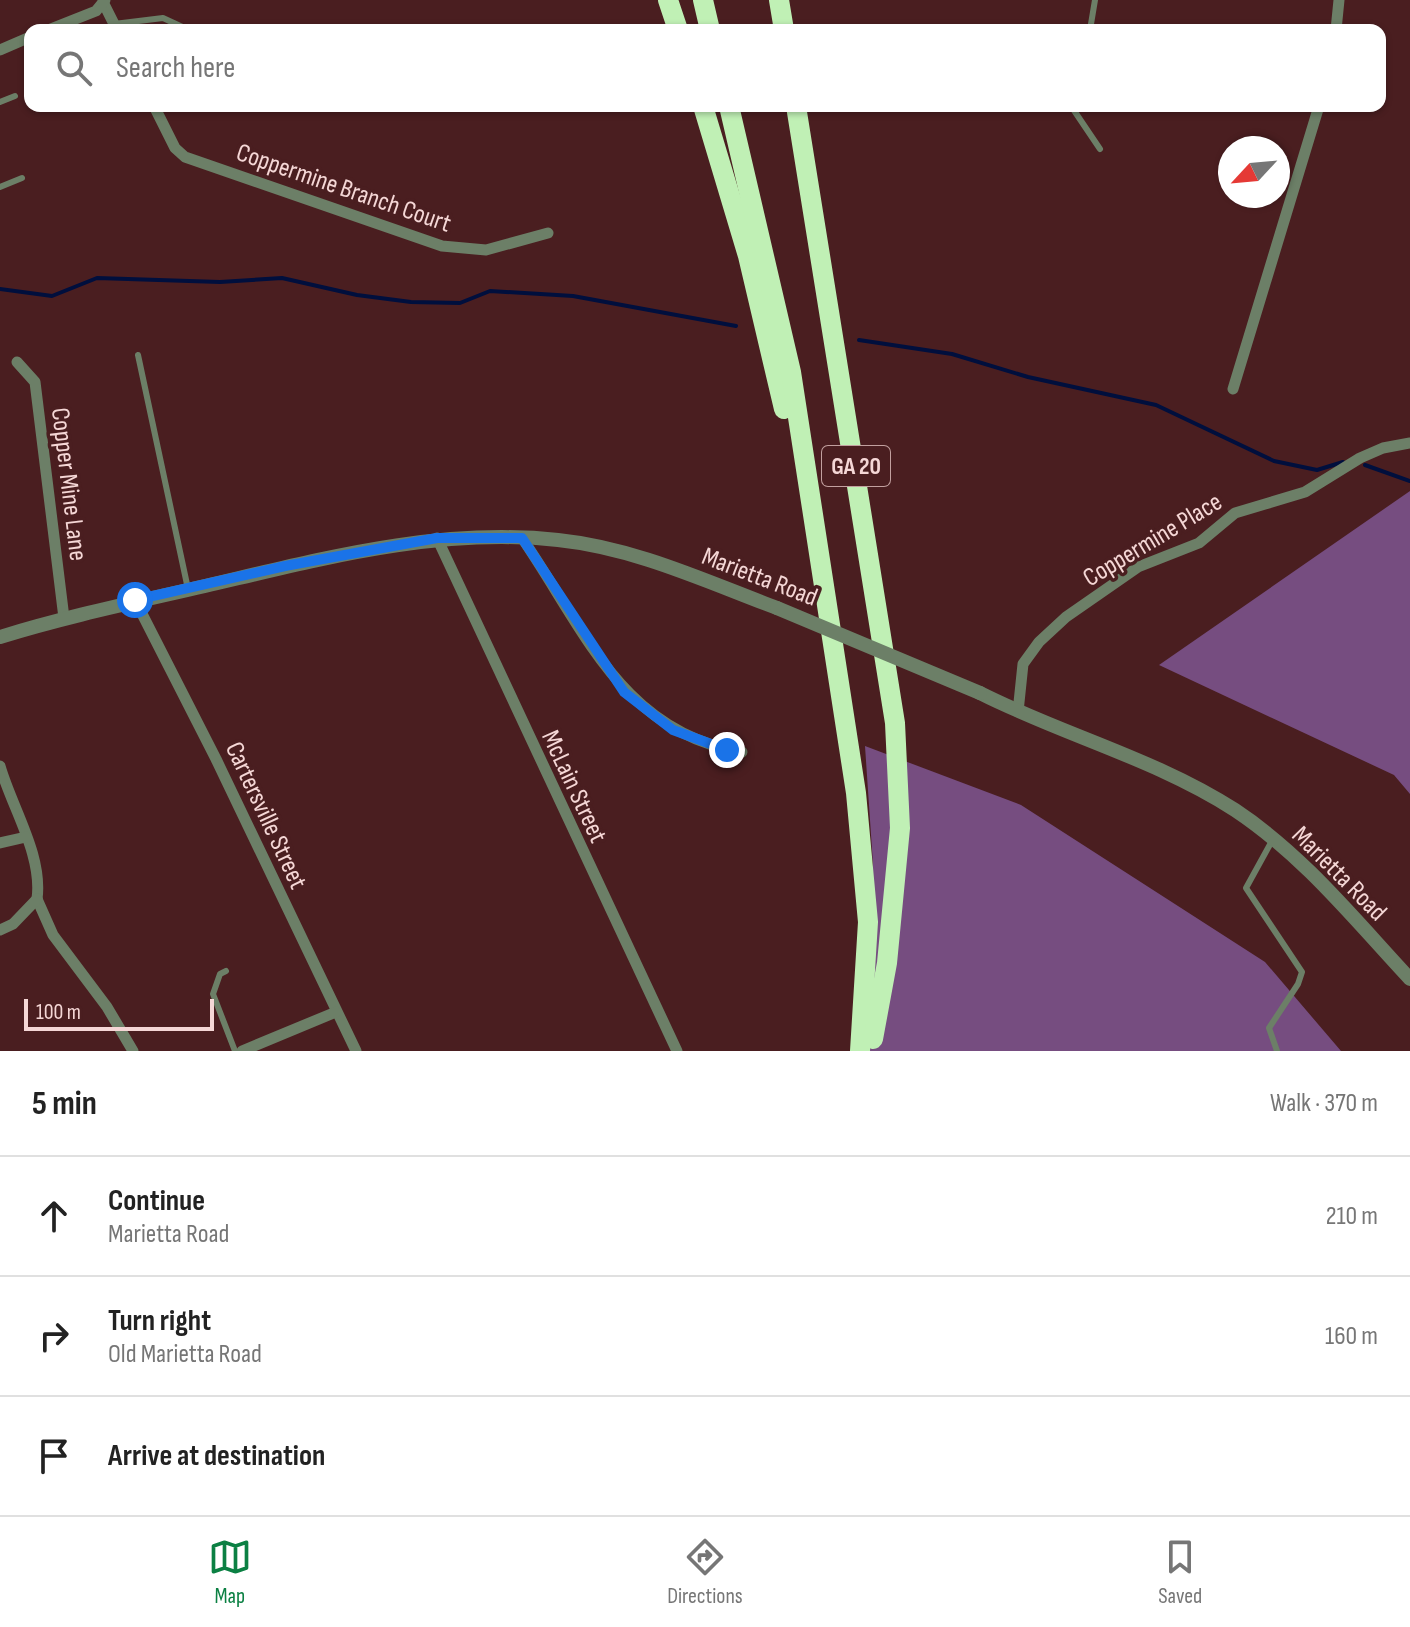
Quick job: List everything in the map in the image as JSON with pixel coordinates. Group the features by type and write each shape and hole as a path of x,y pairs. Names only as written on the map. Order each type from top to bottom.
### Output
{"highway":[{"path":"668,0 676,24"},
{"path":"703,0 709,24"},
{"path":"779,0 783,24"},
{"name":"GA 20","path":"705,112 748,256 824,584 852,761 866,887 866,986 860,1051"},
{"path":"730,112 791,372 824,584"},
{"name":"GA 20","path":"797,112 895,723 900,828 887,963 871,1051"}],"street":[{"path":"1337,24 1339,0"},
{"path":"63,24 96,11 104,1 114,24"},
{"path":"0,50 24,40"},
{"name":"Coppermine Branch Court","path":"157,112 175,148 185,157 442,246 486,250 548,233"},
{"path":"1233,389 1317,112"},
{"name":"Copper Mine Lane","path":"17,362 35,382 64,618"},
{"name":"Coppermine Place","path":"1018,712 1023,664 1039,642 1066,617 1160,557 1199,543 1235,513 1305,492 1360,458 1383,448 1410,443"},
{"name":"Marietta Road","path":"0,637 135,600 285,566 437,538 556,539 623,552 777,608 1184,782 1234,810 1273,839 1305,867 1410,979"},
{"name":"McLain Street","path":"437,538 584,859 677,1051"},
{"path":"522,538 624,692 673,730 742,752"},
{"name":"Cartersville Street","path":"135,600 216,759 356,1051"},
{"path":"0,766 26,837 39,887 37,899 53,935 107,1007 133,1051"},
{"path":"0,843 26,837"},
{"path":"0,930 13,924 37,899"},
{"path":"242,1051 336,1012"}],"lane":[{"path":"1091,24 1095,0"},
{"path":"131,24 163,18 176,24"},
{"path":"0,102 15,96"},
{"path":"1075,112 1100,149"},
{"path":"0,187 22,178"},
{"path":"138,355 188,589"},
{"path":"1273,839 1246,888 1302,972 1298,984 1269,1028 1277,1051"},
{"path":"226,971 220,974 213,994 235,1051"}],"shaded area":[{"path":"1410,491 1410,794 1394,775 1159,665"},
{"path":"865,746 1021,805 1265,962 1341,1051 862,1051 873,864"}],"waterway":[{"path":"0,289 52,296 97,278 220,282 282,278 357,295 411,302 460,303 490,291 573,296 736,326"},
{"path":"859,340 952,354 1028,377 1156,405 1274,461 1317,470 1343,462"},
{"path":"1365,465 1410,481"}],"route":[{"path":"135,600 285,566 437,538 522,538 624,692 673,730 727,750"}]}
